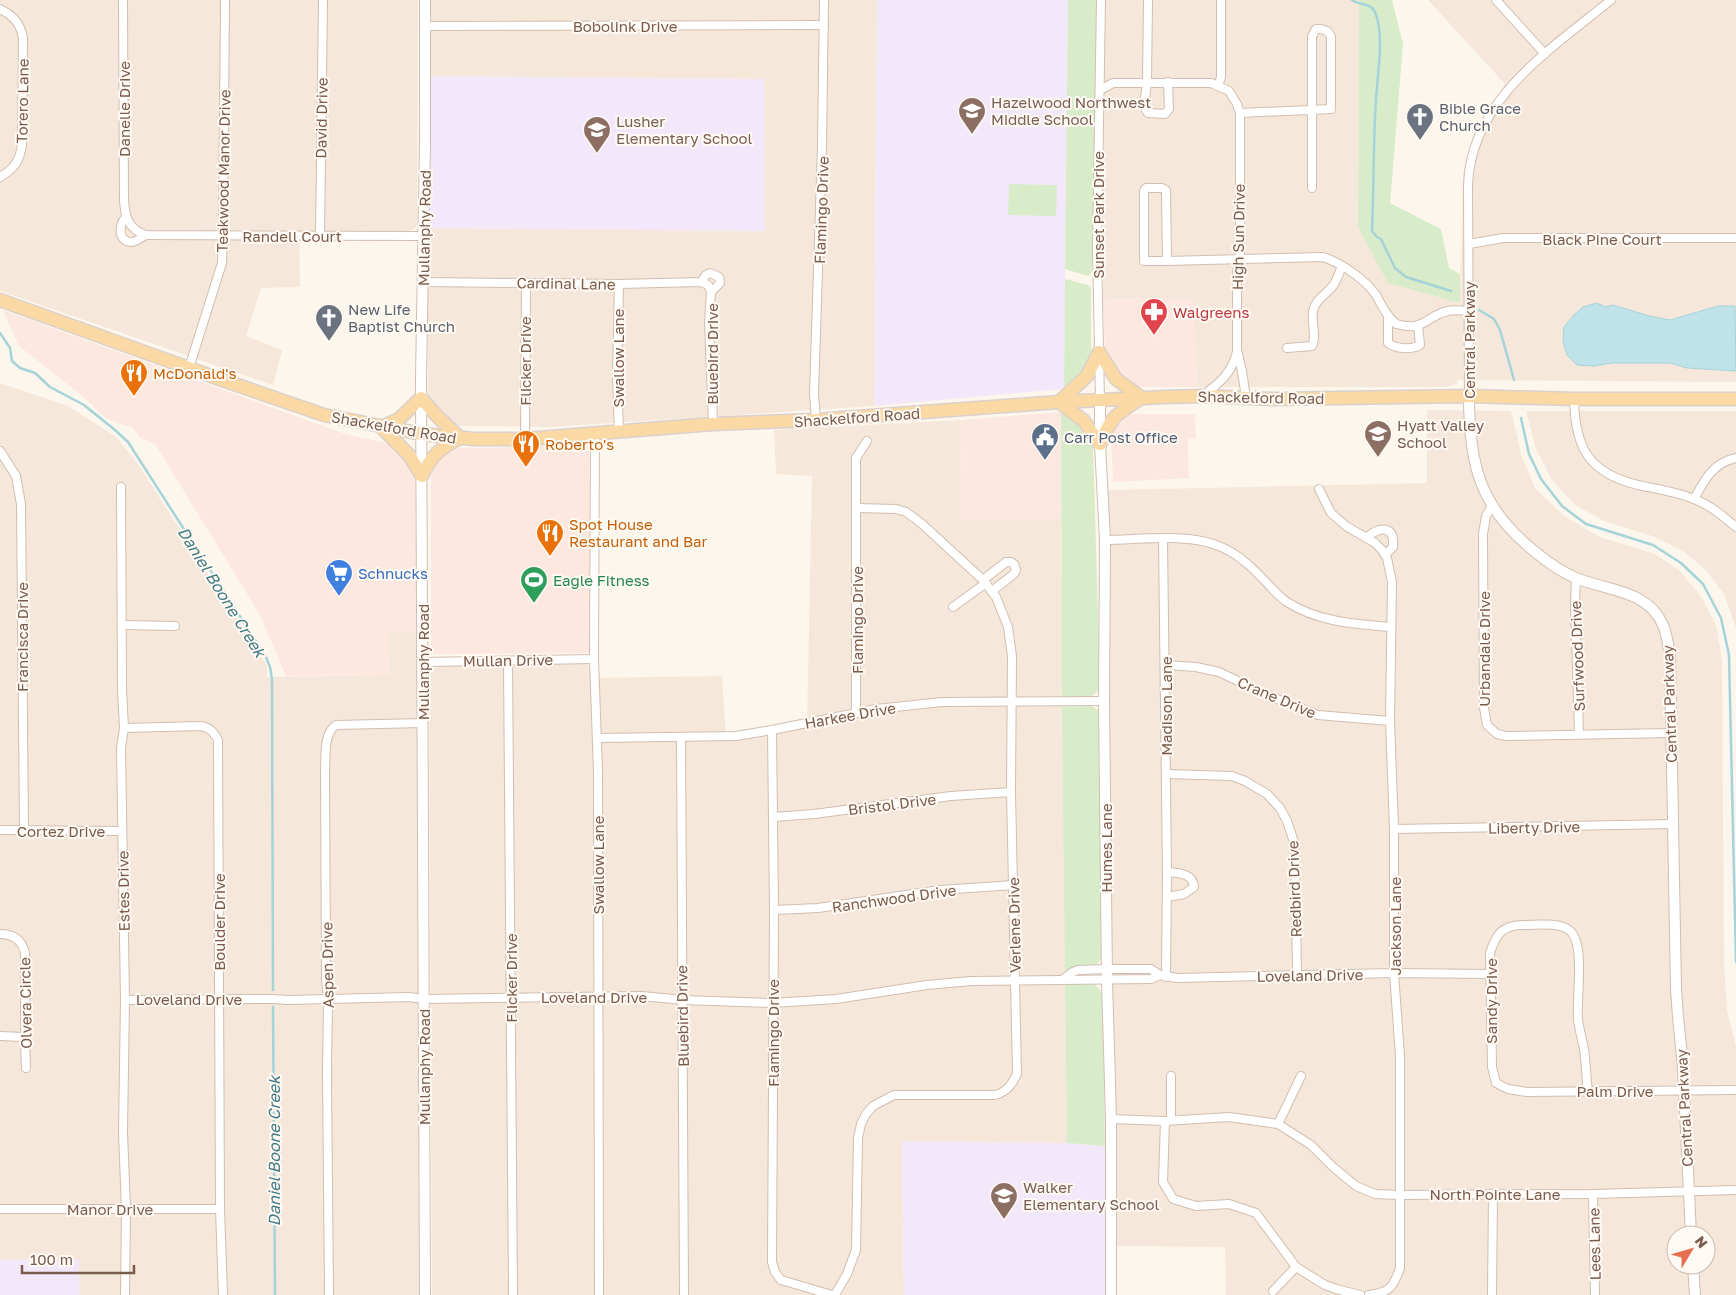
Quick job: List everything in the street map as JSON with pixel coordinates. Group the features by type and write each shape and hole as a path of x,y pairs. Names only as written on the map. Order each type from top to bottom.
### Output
{"main road":[{"name":"Shackelford Road","path":"0,300 324,415 422,434 460,438 525,439 595,435 713,424 816,420 1059,402 1202,396 1246,398 1469,396 1574,399 1736,399"},
{"path":"1099,352 1116,379 1142,398 1110,420 1100,444"},
{"path":"1099,352 1087,376 1059,402 1084,421 1100,444"},
{"path":"422,398 437,416 460,438 435,453 422,476 409,454 381,426 399,419 422,398"}],"street":[{"name":"Danelle Drive","path":"123,0 124,200 126,217 132,228"},
{"name":"Teakwood Manor Drive","path":"189,368 220,270 223,236 224,0"},
{"name":"David Drive","path":"320,236 323,0"},
{"name":"Mullanphy Road","path":"425,0 422,398 425,1295"},
{"name":"Flamingo Drive","path":"816,420 814,394 823,137 824,0"},
{"name":"Sunset Park Drive","path":"1100,400 1097,250 1101,0"},
{"path":"1148,0 1144,107 1148,113 1165,114 1169,109 1168,82"},
{"path":"1100,90 1113,83 1211,83 1218,86 1221,77 1221,0"},
{"path":"1496,0 1545,54"},
{"name":"Central Parkway","path":"1611,0 1515,81 1483,126 1476,142 1471,158 1468,180 1469,427 1473,459 1484,492 1492,506 1512,531 1544,559 1576,578 1632,594 1654,611 1663,625 1670,655 1675,962 1683,1067 1690,1225"},
{"name":"Torero Lane","path":"0,9 15,18 23,38 21,156 16,165 0,177"},
{"name":"Bobolink Drive","path":"425,26 824,25"},
{"path":"1240,113 1312,110 1331,109 1330,36 1327,31 1316,29 1312,36 1312,110 1312,188"},
{"name":"High Sun Drive","path":"1218,86 1233,96 1240,113 1240,259 1237,272 1237,350 1246,398"},
{"path":"1167,261 1166,190 1162,188 1146,188 1144,191 1144,261 1167,261 1323,257 1342,266 1360,280 1375,294 1388,316 1396,324 1404,326 1418,325 1450,310 1468,311"},
{"name":"Danelle Drive","path":"126,217 120,227 120,233 124,238 129,242 133,242 146,235"},
{"name":"Randell Court","path":"132,228 146,235 423,236"},
{"name":"Black Pine Court","path":"1469,244 1503,238 1736,238"},
{"path":"1287,348 1312,346 1314,342 1312,318 1314,309 1317,302 1336,280 1342,266"},
{"name":"Cardinal Lane","path":"423,282 707,286"},
{"name":"Flicker Drive","path":"525,439 526,282"},
{"name":"Swallow Lane","path":"619,284 617,378 619,432"},
{"name":"Bluebird Drive","path":"707,286 713,424"},
{"path":"1388,316 1388,343 1394,348 1416,347 1420,345 1418,325"},
{"path":"1202,396 1220,383 1226,376 1235,361 1237,350"},
{"path":"1574,399 1578,436 1587,454 1600,469 1617,478 1638,485 1694,499 1710,507 1736,527"},
{"name":"Humes Lane","path":"1100,400 1100,444 1106,540 1104,701 1111,1295"},
{"name":"Swallow Lane","path":"595,435 594,659 597,738 599,1295"},
{"name":"Flamingo Drive","path":"856,713 856,458 867,441"},
{"name":"Francisca Drive","path":"0,451 16,476 22,504 24,829"},
{"path":"1694,499 1715,466 1726,460 1736,458"},
{"name":"Estes Drive","path":"121,487 122,690 124,728 121,748 124,1000 123,1133 126,1209 125,1295"},
{"path":"1319,489 1331,513 1346,526 1366,538 1375,543 1385,555 1393,547 1394,538 1388,530 1372,532 1366,538"},
{"name":"Urbandale Drive","path":"1492,506 1486,516 1483,534 1484,708 1487,725 1497,734 1506,736 1671,733"},
{"name":"Verlene Drive","path":"833,1295 847,1274 856,1250 858,1138 861,1124 866,1114 873,1106 894,1095 1000,1094 1011,1086 1017,1074 1011,792 1011,639 1004,614 985,582 906,512 896,509 857,508"},
{"name":"Madison Lane","path":"1163,976 1167,897 1164,539"},
{"path":"1106,540 1198,540 1232,551 1287,601 1317,617 1353,624 1390,627"},
{"name":"Jackson Lane","path":"1369,1295 1384,1293 1394,1284 1400,1268 1400,1056 1394,973 1394,829 1390,721 1392,582 1385,555"},
{"path":"954,607 1006,562 1014,564 1016,570 1014,574 992,592"},
{"name":"Surfwood Drive","path":"1576,578 1579,734"},
{"path":"122,625 176,626"},
{"name":"Mullan Drive","path":"422,662 594,659"},
{"name":"Flicker Drive","path":"508,661 513,1295"},
{"name":"Crane Drive","path":"1166,665 1196,667 1219,672 1267,695 1318,715 1390,721"},
{"name":"Harkee Drive","path":"597,738 736,736 914,704 1104,701"},
{"name":"Aspen Drive","path":"329,1295 326,1074 328,999 326,979 326,771 328,736 330,729 336,725 423,723"},
{"name":"Boulder Drive","path":"124,728 202,726 209,728 215,733 218,740 220,1209 223,1295"},
{"name":"Flamingo Drive","path":"772,730 774,910 772,1262 775,1272 781,1280 833,1295"},
{"name":"Bluebird Drive","path":"681,737 684,1295"},
{"name":"Redbird Drive","path":"1166,774 1232,776 1251,784 1267,794 1280,808 1287,821 1295,845 1297,976"},
{"name":"Bristol Drive","path":"773,817 814,814 951,796 1011,792"},
{"name":"Liberty Drive","path":"1394,829 1673,824"},
{"name":"Cortez Drive","path":"0,830 122,831"},
{"path":"1167,872 1184,874 1191,877 1194,882 1194,887 1184,894 1167,897"},
{"name":"Ranchwood Drive","path":"774,910 818,908 940,890 1014,885"},
{"name":"Sandy Drive","path":"1496,1083 1492,1067 1490,953 1494,940 1502,929 1518,925 1557,926 1569,930 1576,940 1578,955 1578,1018 1584,1050 1588,1091"},
{"name":"Olvera Circle","path":"0,934 18,939 25,953 26,1009 24,1037 26,1068"},
{"name":"Loveland Drive","path":"124,1000 642,996 683,1000 772,1003 836,999 927,985 1062,980 1107,975 1151,980 1163,976 1178,978 1394,973 1491,974"},
{"path":"0,1036 24,1037"},
{"path":"1172,1076 1163,1182 1174,1199 1196,1206 1229,1204 1256,1213 1296,1267 1325,1285 1360,1295"},
{"path":"1278,1124 1301,1076"},
{"name":"Palm Drive","path":"1496,1083 1508,1089 1527,1092 1736,1090"},
{"name":"North Pointe Lane","path":"1110,1119 1168,1120 1229,1117 1278,1124 1311,1145 1332,1167 1356,1186 1375,1194 1593,1194 1736,1190"},
{"path":"1492,1295 1493,1194"},
{"name":"Lees Lane","path":"1593,1194 1595,1295"},
{"name":"Manor Drive","path":"0,1208 220,1209"},
{"path":"1273,1291 1296,1267"},
{"path":"1694,1275 1695,1295"}],"shaded area":[{"path":"0,0 418,0 417,225 414,229 408,231 299,231 300,287 261,288 246,336 282,350 273,385 0,291"},
{"path":"430,0 877,0 874,406 550,427 453,426 428,403 428,228 764,231 764,79 430,76"},
{"name":"Hazelwood Northwest Middle School","path":"877,0 1068,0 1064,389 874,406"},
{"path":"1105,0 1359,0 1358,227 1460,303 1463,175 1473,136 1505,84 1428,0 1736,0 1736,382 1458,380 1452,386 1444,387 1197,387 1193,299 1103,298"},
{"name":"Lusher Elementary School","path":"430,76 764,79 765,231 428,228"},
{"path":"1103,298 1193,299 1197,387 1131,387 1121,383 1105,356"},
{"path":"3,310 348,435 392,444 402,449 415,476 416,486 418,633 387,633 389,675 286,676 260,615 155,444 140,438 133,428 107,419 76,391 18,345"},
{"path":"0,383 68,406 116,437 138,464 267,666 267,677 389,675 387,633 418,633 420,1295 79,1295 79,1259 0,1260"},
{"path":"1427,410 1511,411 1522,457 1535,488 1564,516 1600,537 1655,554 1680,571 1700,595 1716,625 1722,659 1724,960 1727,1011 1736,1046 1736,1295 1226,1295 1225,1247 1114,1246 1108,490 1427,483"},
{"path":"1526,411 1736,411 1736,628 1724,594 1705,569 1683,551 1655,537 1604,521 1575,505 1552,480 1536,449"},
{"path":"1061,412 1061,519 961,521 960,420"},
{"path":"1130,414 1195,414 1196,438 1188,439 1189,478 1113,482 1111,432"},
{"path":"960,420 961,520 1061,519 1067,1143 902,1142 904,1295 432,1295 429,674 439,666 584,664 588,665 591,670 591,678 722,676 726,740 807,728 812,476 776,474 774,430"},
{"path":"589,444 590,653 431,654 431,447 480,448"},
{"name":"Walker Elementary School","path":"902,1141 1067,1143 1105,1146 1105,1295 904,1295"},
{"path":"79,1259 79,1295 0,1295 0,1260"}],"green space":[{"path":"1068,0 1098,0 1092,266 1091,273 1088,276 1065,269"},
{"path":"1359,0 1392,0 1403,44 1390,203 1441,229 1449,268 1460,274 1460,303 1388,283 1358,227"},
{"path":"1009,184 1057,185 1056,216 1008,215"},
{"path":"1065,279 1088,285 1091,288 1091,363 1087,373 1064,389"},
{"path":"1061,412 1074,417 1093,444 1100,685 1094,694 1085,698 1062,698"},
{"path":"1091,706 1097,709 1101,715 1102,957 1099,962 1091,967 1065,972 1062,707"},
{"path":"1065,983 1095,985 1103,997 1105,1146 1067,1143"}],"water":[{"path":"1597,303 1605,307 1613,305 1670,320 1718,306 1735,306 1736,371 1687,368 1670,363 1577,365 1567,355 1563,341 1564,327 1583,307"}],"waterway":[{"path":"1352,0 1368,5 1373,9 1380,32 1374,132 1372,231 1381,239 1395,268 1406,277 1451,291"},
{"path":"1479,310 1494,319 1500,330 1514,380"},
{"name":"Daniel Boone Creek","path":"0,333 10,348 12,361 20,368 35,373 50,387 84,405 128,442 266,657 272,679 273,990"},
{"path":"1521,418 1529,454 1541,479 1562,506 1586,524 1653,545 1681,563 1703,584 1721,618 1729,655 1736,962"},
{"name":"Daniel Boone Creek","path":"273,1007 275,1295"}],"place":[{"name":"Hazelwood Northwest Middle School","path":"972,135"},
{"name":"Bible Grace Church","path":"1420,141"},
{"name":"Lusher Elementary School","path":"597,154"},
{"name":"Walgreens","path":"1154,336"},
{"name":"New Life Baptist Church","path":"329,342"},
{"name":"McDonald's","path":"134,397"},
{"name":"Hyatt Valley School","path":"1378,458"},
{"name":"Carr Post Office","path":"1045,461"},
{"name":"Roberto's","path":"526,468"},
{"name":"Spot House Restaurant and Bar","path":"550,557"},
{"name":"Schnucks","path":"339,597"},
{"name":"Eagle Fitness","path":"534,604"},
{"name":"Walker Elementary School","path":"1004,1220"}]}
